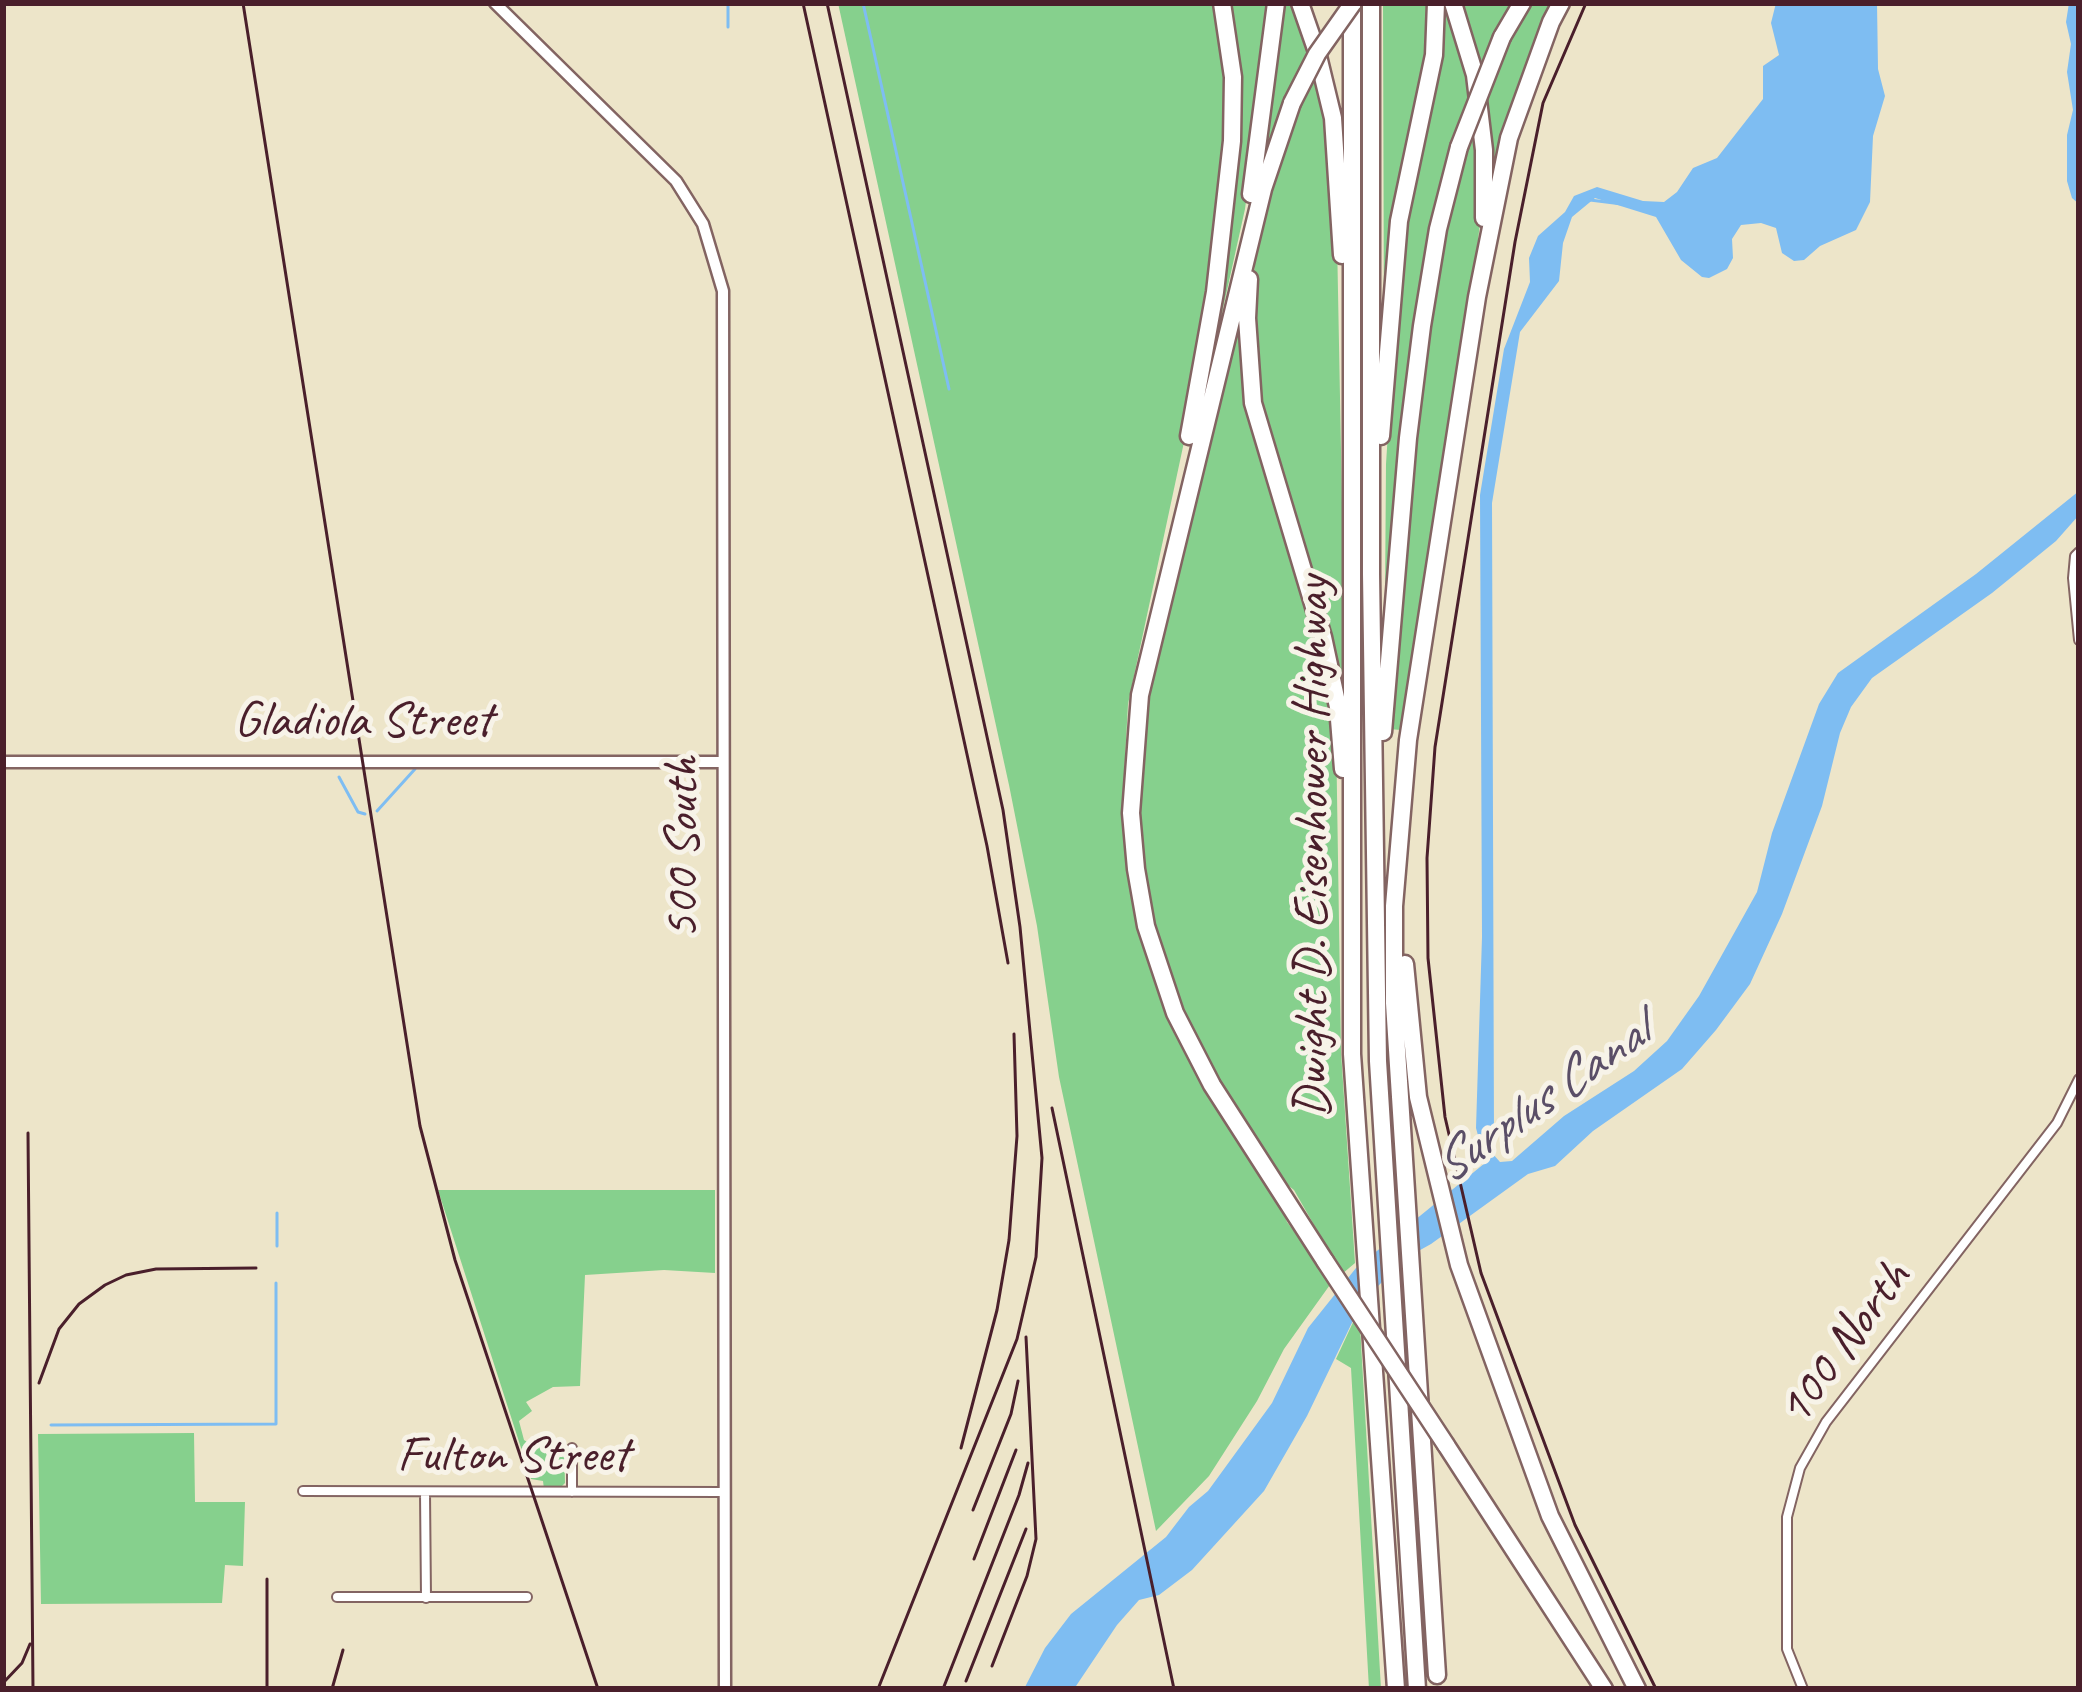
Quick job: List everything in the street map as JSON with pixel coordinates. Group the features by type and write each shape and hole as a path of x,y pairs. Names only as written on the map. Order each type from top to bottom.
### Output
{"highway":[{"path":"1222,3 1234,105 1225,222 1198,394 1132,709 1136,869 1146,926 1167,992 1206,1075 1604,1689"},
{"path":"1300,3 1326,86 1338,160 1347,499 1354,544"},
{"path":"1133,751 1140,695 1271,159 1317,54 1352,3"},
{"name":"Dwight D. Eisenhower Highway","path":"1352,3 1352,1054 1396,1689"},
{"name":"Dwight D. Eisenhower Highway","path":"1372,3 1371,574 1378,1061 1417,1689"},
{"path":"1371,574 1399,221 1434,55 1436,3"},
{"path":"1453,3 1475,75 1484,150 1477,297"},
{"path":"1374,835 1410,416 1438,229 1459,147 1502,37 1522,3"},
{"path":"1437,1682 1394,1003 1394,906 1408,740 1477,297 1509,138 1562,3"},
{"path":"1210,395 1254,176 1275,9"},
{"path":"1251,236 1246,318 1253,403 1333,684 1352,889"},
{"path":"1408,740 1402,833 1406,985 1418,1096 1439,1191 1550,1516 1636,1689"},
{"path":"1390,1288 1401,1333 1437,1682"},
{"path":"1384,1520 1384,1689"}],"street":[{"name":"500 South","path":"495,3 676,181 703,224 719,267 725,321 725,1689"},
{"path":"2077,554 2079,640"},
{"name":"Gladiola Street","path":"3,762 723,762"},
{"name":"100 North","path":"1803,1689 1792,1666 1787,1627 1787,1517 1800,1468 1826,1421 2057,1123 2079,1079"},
{"path":"572,1448 572,1492"},
{"name":"Fulton Street","path":"303,1492 723,1492"},
{"path":"425,1493 425,1598"},
{"path":"337,1597 527,1598"}],"green space":[{"path":"838,3 1218,3 1226,42 1228,143 1190,414 1128,704 1122,814 1136,911 1153,973 1280,1201 1287,1222 1332,1282 1284,1349 1209,1476 1156,1531 1059,1077 1037,926 1009,785"},
{"path":"1225,3 1272,3 1245,209 1191,453 1226,234"},
{"path":"1280,3 1295,3 1312,49 1262,167"},
{"path":"1383,3 1433,3 1434,30 1384,345"},
{"path":"1440,3 1449,3 1473,90 1481,214 1401,730 1388,729 1396,597 1434,275 1470,125 1459,120 1443,185 1389,600 1385,600 1386,464 1399,259"},
{"path":"1457,3 1516,3 1478,78"},
{"path":"1526,3 1557,3 1493,186 1481,96"},
{"path":"1316,67 1336,186 1346,715 1317,583 1280,476 1258,388 1252,295 1257,239 1283,139"},
{"path":"1242,286 1241,320 1336,730 1341,1052 1355,1263 1342,1274 1294,1190 1280,1179 1199,1052 1156,946 1137,843 1141,722"},
{"path":"438,1190 715,1190 715,1273 664,1270 585,1275 580,1386 553,1387 526,1402 532,1411 519,1421 529,1443 564,1445 565,1483 561,1487 544,1489 543,1481 531,1479"},
{"path":"1355,1318 1360,1326 1381,1689 1369,1689 1351,1368 1336,1359"},
{"path":"194,1433 195,1502 245,1502 243,1566 225,1565 222,1603 41,1604 38,1434"}],"water":[{"path":"1776,3 1877,3 1878,69 1885,96 1873,136 1870,202 1856,230 1794,261 1782,253 1776,228 1761,223 1741,225 1732,239 1733,258 1727,269 1709,278 1681,260 1656,217 1595,198 1572,217 1563,243 1559,281 1520,332 1492,503 1494,1138 1493,1145 1480,1143 1476,1128 1482,937 1480,495 1504,349 1530,282 1529,258 1538,236 1565,212 1574,196 1597,187 1643,201 1664,202 1693,168 1717,158 1763,99 1763,66 1779,55 1771,23"},
{"path":"2069,3 2079,3 2079,204 2067,181 2067,135 2073,110 2067,72"},
{"path":"2079,491 2079,515 2056,541 1872,678 1851,707 1822,806 1750,984 1682,1069 1593,1131 1555,1166 1528,1174 1404,1259 1361,1304 1307,1416 1264,1491 1192,1570 1159,1595 1139,1600 1074,1689 1024,1689 1045,1648 1071,1614 1166,1537 1208,1491 1272,1403 1308,1328 1356,1268 1485,1163 1483,1153 1492,1153 1500,1162 1512,1161 1564,1116 1634,1071 1667,1041 1699,996 1757,892 1772,833 1819,704 1838,673 1976,574"}],"waterway":[{"path":"728,3 728,27"},
{"path":"863,3 949,389"},
{"path":"1590,200 1622,204"},
{"path":"377,811 415,769"},
{"path":"339,777 358,812 365,814"},
{"path":"277,1213 277,1246"},
{"path":"51,1425 276,1424 276,1283"}],"tram line":[{"path":"1586,3 1543,103 1515,242 1435,747 1427,858 1428,958 1445,1117 1481,1273 1575,1525 1656,1689"}],"railway":[{"path":"243,3 420,1126 455,1260 598,1689"},
{"path":"803,3 987,846 1008,963"},
{"path":"827,3 1003,810 1020,927 1042,1158 1036,1257 1017,1339 878,1689"},
{"path":"961,1448 997,1310 1009,1240 1017,1136 1014,1034"},
{"path":"1052,1108 1174,1689"},
{"path":"28,1133 33,1689"},
{"path":"39,1383 59,1329 79,1304 105,1285 156,1269 256,1268"},
{"path":"992,1666 1027,1576 1036,1539 1026,1337"},
{"path":"973,1510 1011,1414 1018,1381"},
{"path":"974,1559 1016,1450"},
{"path":"943,1689 1028,1463"},
{"path":"966,1681 1026,1529"},
{"path":"267,1579 267,1689"},
{"path":"3,1683 22,1663 30,1644"},
{"path":"332,1689 343,1650"}],"water label":[{"name":"Surplus Canal","path":"1542,1101"}]}
